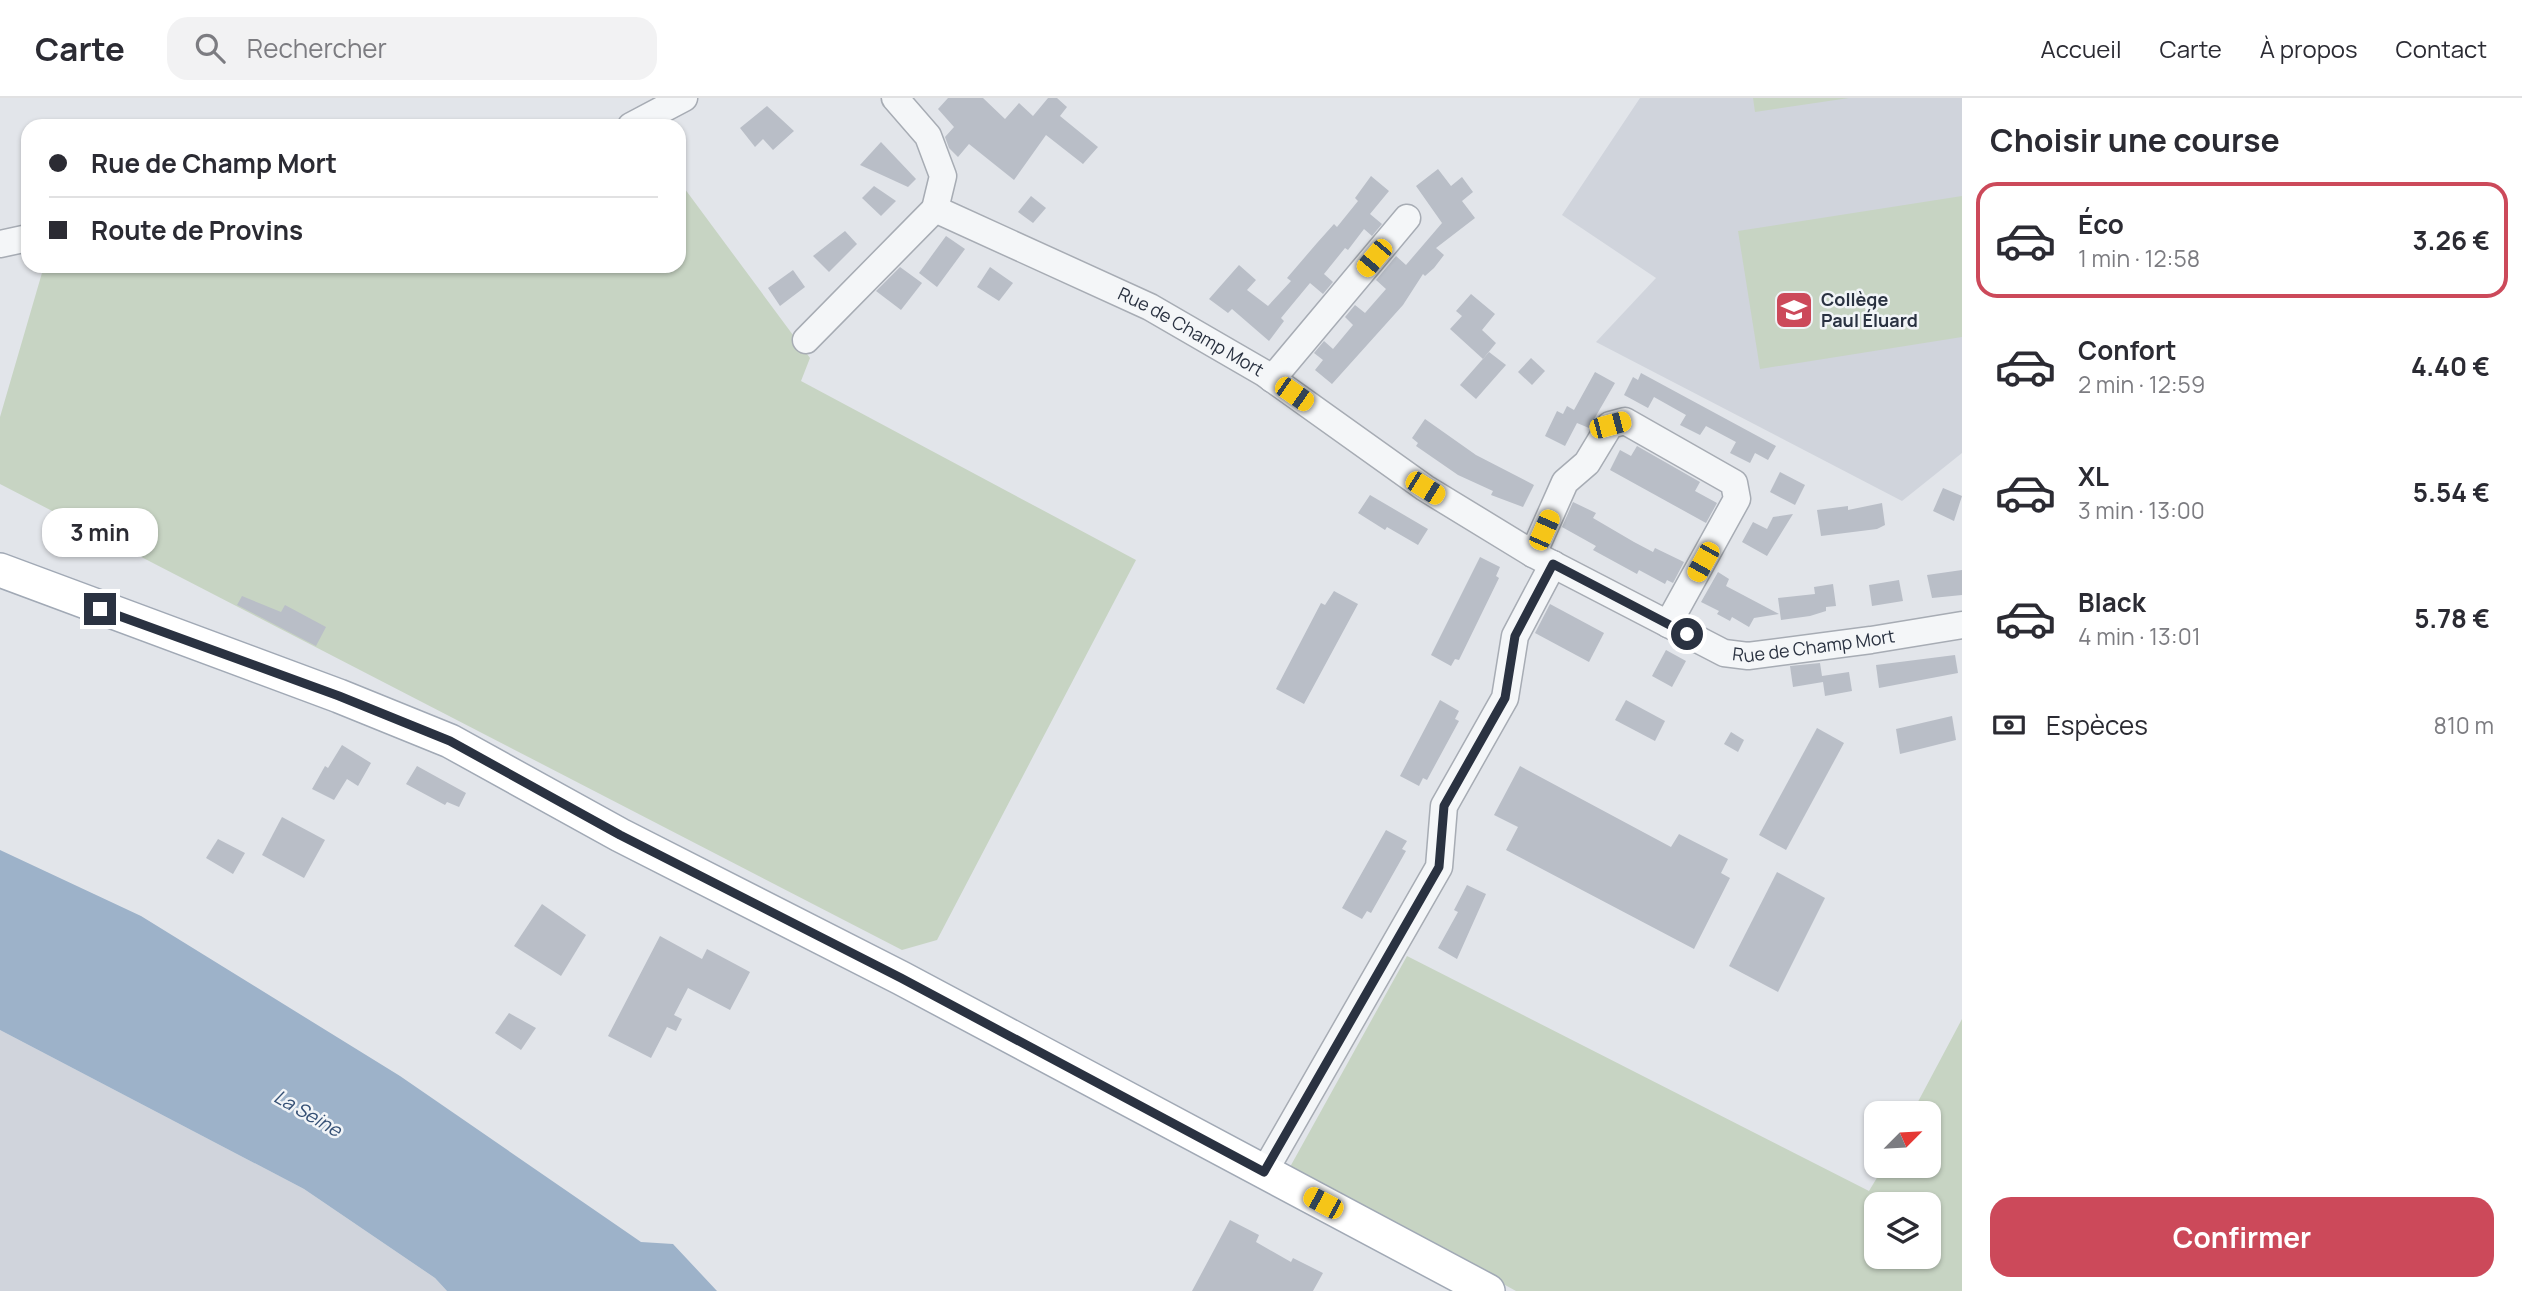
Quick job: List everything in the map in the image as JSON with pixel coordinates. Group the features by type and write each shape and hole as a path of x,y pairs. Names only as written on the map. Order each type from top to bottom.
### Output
{"main road":[{"path":"0,570 339,696 450,741 620,835 901,978 1488,1291"}],"street":[{"path":"644,119 684,98"},
{"path":"806,340 934,209 943,176 928,136 895,98"},
{"name":"Rue de Champ Mort","path":"934,209 1150,307 1272,379 1425,488 1543,559 1724,653 1748,656 1962,625"},
{"path":"1272,379 1407,218"},
{"path":"0,244 21,240"},
{"path":"1264,1172 1439,867 1444,806 1505,698 1515,636 1543,559 1565,482 1587,463 1610,425 1625,421 1734,482 1737,499 1668,625"}],"shaded area":[{"name":"Collège Paul Éluard","path":"1640,98 1962,98 1962,453 1902,501 1596,342 1656,278 1562,215"},
{"path":"0,1030 304,1189 435,1278 447,1291 0,1291"}],"green space":[{"path":"1753,98 1849,98 1755,112"},
{"path":"686,190 810,358 801,381 1136,560 937,940 902,950 0,484 0,417 42,273 686,273"},
{"path":"1962,196 1962,337 1760,369 1738,231"},
{"path":"1407,956 1869,1191 1877,1178 1941,1178 1941,1101 1918,1101 1962,1019 1962,1291 1516,1291 1290,1167"}],"water":[{"name":"La Seine","path":"0,850 141,916 400,1076 641,1242 673,1244 717,1291 447,1291 435,1278 304,1189 0,1030"}],"building":[{"path":"948,98 983,98 1005,119 1019,103 1033,116 1048,98 1057,98 1067,107 1060,116 1098,147 1083,164 1046,135 1014,180 969,144 958,157 949,148 945,137 954,127 938,109"},
{"path":"767,106 794,131 773,150 763,139 755,147 740,128"},
{"path":"881,142 916,179 908,187 860,165"},
{"path":"1438,169 1451,186 1462,177 1473,192 1462,201 1475,218 1436,248 1444,255 1434,268 1425,276 1423,274 1403,305 1332,384 1315,370 1323,360 1314,353 1324,341 1333,349 1353,325 1345,317 1355,305 1365,313 1386,289 1376,280 1396,256 1406,265 1442,223 1416,186"},
{"path":"1371,176 1389,191 1370,214 1382,224 1372,236 1364,229 1348,250 1345,248 1324,274 1333,282 1323,294 1310,283 1281,318 1284,321 1269,341 1232,309 1228,313 1209,299 1239,265 1256,280 1247,290 1268,306 1291,281 1287,278 1317,243 1334,224 1337,227 1358,201 1355,198"},
{"path":"874,186 896,201 881,216 862,198"},
{"path":"1031,196 1046,208 1033,223 1018,212"},
{"path":"845,231 857,244 829,272 813,256"},
{"path":"946,236 965,249 937,287 919,273"},
{"path":"900,267 922,283 901,310 876,291"},
{"path":"990,267 1013,283 999,301 977,287"},
{"path":"793,270 805,287 780,306 768,288"},
{"path":"1471,294 1495,314 1482,330 1496,343 1483,359 1450,329 1462,316 1456,311"},
{"path":"1489,352 1506,365 1476,399 1460,385"},
{"path":"1531,358 1545,371 1532,385 1518,372"},
{"path":"1595,372 1615,383 1589,428 1577,423 1565,446 1545,436 1557,411 1563,414 1567,406 1574,410"},
{"path":"1641,373 1776,446 1768,460 1755,453 1750,463 1730,453 1736,442 1706,426 1700,435 1680,425 1686,415 1654,397 1648,408 1624,395 1633,377 1638,380"},
{"path":"1425,419 1476,455 1534,485 1523,507 1491,495 1493,491 1458,475 1416,446 1418,443 1412,438"},
{"path":"1637,446 1700,482 1695,491 1717,503 1706,523 1610,470 1620,450 1631,456"},
{"path":"1780,472 1805,485 1795,505 1770,492"},
{"path":"1943,488 1962,496 1954,521 1933,511"},
{"path":"1370,495 1428,529 1418,545 1387,527 1385,530 1358,513"},
{"path":"1573,502 1596,513 1593,518 1634,542 1653,552 1655,548 1684,562 1673,583 1667,580 1665,584 1639,570 1637,574 1593,550 1596,546 1562,527"},
{"path":"1882,503 1885,525 1877,529 1821,536 1817,510 1848,506 1848,510"},
{"path":"1793,514 1767,556 1742,542 1753,522 1767,529 1773,517"},
{"path":"1480,557 1500,567 1496,576 1499,578 1459,660 1455,659 1451,666 1431,655"},
{"path":"1962,570 1962,595 1932,598 1927,575"},
{"path":"1718,572 1729,579 1726,586 1779,614 1754,618 1749,627 1732,617 1730,621 1717,614 1719,611 1701,602"},
{"path":"1899,580 1903,601 1872,606 1869,585"},
{"path":"1833,584 1836,606 1826,607 1826,611 1810,616 1781,620 1778,598 1815,594 1814,587"},
{"path":"1334,591 1358,604 1304,704 1276,689 1321,603 1325,605"},
{"path":"242,596 281,612 285,605 326,627 316,646 237,605"},
{"path":"1550,604 1604,633 1589,662 1535,633"},
{"path":"1666,650 1686,661 1672,687 1652,676"},
{"path":"1955,655 1958,673 1879,688 1876,665"},
{"path":"1820,663 1822,676 1849,672 1852,691 1825,696 1823,682 1793,687 1790,666"},
{"path":"1440,700 1459,711 1455,719 1459,721 1427,780 1423,778 1419,786 1400,776"},
{"path":"1626,700 1665,721 1655,741 1615,720"},
{"path":"1952,716 1956,740 1900,754 1896,729"},
{"path":"1817,728 1844,743 1786,850 1759,835"},
{"path":"1731,732 1744,740 1738,752 1724,744"},
{"path":"342,745 371,763 358,786 347,779 334,800 312,789 325,766 328,768"},
{"path":"417,766 466,793 459,807 447,802 445,805 406,784"},
{"path":"1520,766 1671,847 1679,834 1728,859 1721,873 1730,878 1694,949 1506,850 1518,827 1494,815"},
{"path":"282,817 325,840 304,878 262,855"},
{"path":"1386,830 1407,841 1402,849 1406,851 1371,913 1367,911 1362,919 1342,908"},
{"path":"218,839 245,853 233,874 206,858"},
{"path":"1777,872 1825,898 1778,992 1729,966"},
{"path":"1467,885 1486,894 1457,959 1438,948 1458,912 1454,910"},
{"path":"542,904 586,935 561,976 514,946"},
{"path":"660,936 702,959 707,949 750,972 730,1010 688,988 674,1015 682,1019 676,1031 667,1027 651,1058 608,1036"},
{"path":"509,1013 536,1028 521,1050 495,1033"},
{"path":"1230,1220 1259,1235 1256,1242 1291,1262 1293,1258 1323,1273 1313,1291 1192,1291"}],"place":[{"name":"Collège Paul Éluard","path":"1794,310"}],"route":[{"path":"100,609 339,696 450,741 620,835 901,978 1264,1172 1418,908 1439,867 1444,806 1505,698 1515,636 1553,564 1687,634"}]}
